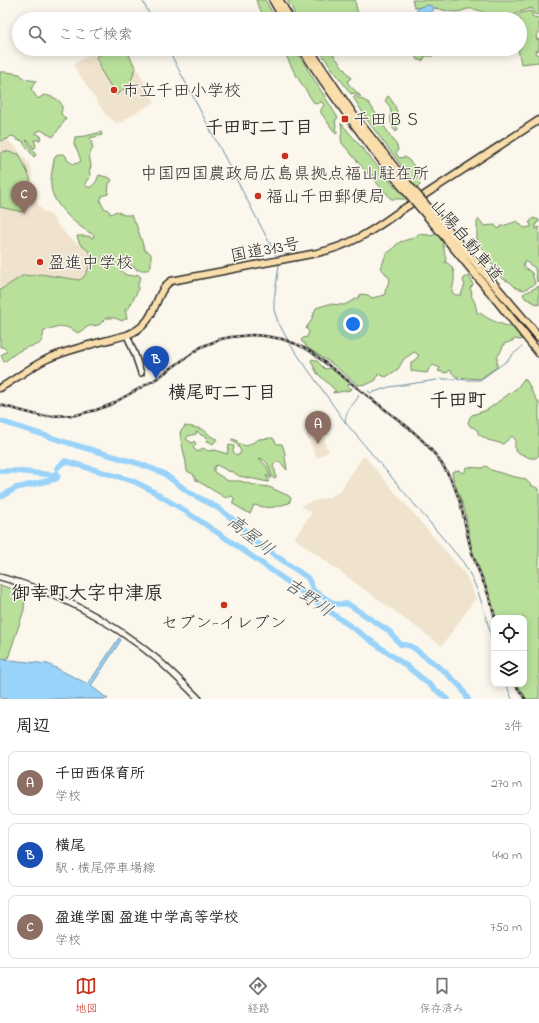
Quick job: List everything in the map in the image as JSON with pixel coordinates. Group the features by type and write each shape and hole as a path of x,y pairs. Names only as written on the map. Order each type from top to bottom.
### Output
{"highway":[{"path":"273,0 280,12"},
{"path":"279,0 286,12"},
{"name":"山陽自動車道","path":"307,56 350,118 448,236 539,353"},
{"name":"山陽自動車道","path":"314,56 354,116 404,183"},
{"name":"国道313号","path":"0,388 48,358 78,348 127,335 140,328 146,323 152,313 162,290 171,281 325,251 360,238 539,120"},
{"name":"山陽自動車道","path":"448,236 539,336"}],"main road":[{"path":"127,335 140,373"},
{"path":"0,577 21,582 70,602 99,618 157,659 199,699"}],"shaded area":[{"name":"市立千田小学校","path":"88,56 131,56 155,102 125,119 125,121 117,123 106,115 75,68 75,63"},
{"path":"6,139 15,146 30,165 34,194 38,205 43,211 52,216 68,237 90,252 90,263 87,273 83,279 80,280 40,274 31,276 24,275 0,290 0,141"},
{"path":"310,432 325,437 325,444 329,451 317,458 306,435"},
{"path":"365,457 461,569 473,590 476,601 473,602 442,646 294,538 312,513 301,505 329,497 339,492 362,458"}],"green space":[{"path":"256,0 265,0 272,12 262,12"},
{"path":"287,0 356,0 357,12 294,12"},
{"path":"412,0 539,0 539,15 534,14 532,8 519,12 483,12 475,9 468,9 451,12 428,6 417,8 414,6"},
{"path":"531,11 533,17 539,18 539,33 536,35 537,40 539,39 539,50 535,51 536,54 539,55 539,62 521,64 519,56 527,56 526,12"},
{"path":"130,56 136,69 133,71 134,73 129,86 116,95 100,69 101,67 96,57"},
{"path":"286,56 299,56 338,118 335,120 335,129 338,132 336,134 321,113 321,109 324,105 322,102 317,104 314,103 294,72"},
{"path":"323,56 334,56 351,78 347,82 361,97 354,93 351,94"},
{"path":"416,56 425,56 422,61 416,59"},
{"path":"0,72 20,74 24,79 36,81 31,89 38,99 46,95 55,98 61,104 61,114 66,119 53,137 41,130 35,133 41,136 40,140 34,140 36,146 34,149 29,141 26,140 36,155 34,157 23,141 17,140 15,137 11,136 8,139 0,141"},
{"path":"355,96 369,103 397,146 398,150 396,153 399,158 405,157 414,166 418,173 417,176 420,185 416,189 409,180 409,176 368,121 353,97"},
{"path":"388,96 395,106 398,117 399,124 396,125 398,129 396,132 391,124 390,109 385,101"},
{"path":"341,123 395,187 399,188 408,199 391,199 378,185 374,176 367,173 342,143"},
{"path":"101,132 102,135 90,138 93,148 89,155 91,166 89,172 91,176 85,184 87,187 91,187 96,182 99,175 112,180 109,184 108,194 102,196 100,200 103,207 109,211 110,214 116,211 124,215 131,215 136,224 145,251 148,251 151,254 151,266 148,270 137,270 135,267 129,266 125,263 124,268 120,270 126,275 135,276 137,274 141,277 138,283 138,289 128,310 125,309 127,318 122,321 115,318 106,318 99,325 89,326 78,333 61,326 49,329 44,331 41,341 37,345 20,350 4,362 1,355 7,351 3,347 0,347 0,290 24,275 31,276 40,274 80,280 85,276 91,261 91,254 80,244 77,236 88,236 93,238 94,235 81,227 61,208 53,194 51,180 54,159 56,156 64,154 67,160 73,164 81,161 74,144 75,137"},
{"path":"3,151 19,154 30,178 33,199 22,212 0,207 0,154"},
{"path":"533,218 539,220 539,222 536,223 536,229 539,227 539,278 537,282 535,268 525,261 523,266 532,273 535,284 524,290 516,288 510,282 501,278 499,269 491,264 477,240 477,222 479,219 484,226 495,225 498,229 502,226 517,221 524,228 531,227 531,224 529,223"},
{"path":"418,234 430,236 437,234 442,240 446,259 445,262 452,267 454,275 452,292 455,295 461,295 465,284 463,282 464,278 469,276 473,285 470,288 472,293 471,295 478,315 480,313 501,324 515,328 523,339 515,339 504,344 497,357 497,367 480,379 456,377 450,370 447,373 438,371 440,368 433,365 427,373 411,371 411,363 419,355 414,352 404,359 398,369 386,377 378,374 376,380 368,384 358,385 331,363 306,347 305,343 301,340 307,337 309,332 306,328 311,321 316,308 329,304 344,305 358,298 361,294 368,295 372,298 385,295 390,279 381,268 386,254 400,242 416,237"},
{"path":"539,286 539,305 525,298 523,294"},
{"path":"312,359 316,360 325,369 330,368 350,383 348,388 352,388 351,390 333,393 336,391 317,373 311,361"},
{"path":"524,379 527,381 539,403 539,455 536,458 530,458 515,451 515,439 512,436 503,444 488,440 478,434 478,431 471,427 468,423 472,415 487,410 517,388"},
{"path":"185,426 195,427 206,431 210,436 217,439 213,444 208,441 206,442 207,437 201,435 197,431 196,434 188,436 186,439 192,443 194,441 196,444 193,448 198,452 203,448 208,451 215,450 227,454 229,445 234,446 233,451 236,455 239,455 241,451 232,439 236,440 239,444 247,446 259,439 273,438 277,444 282,444 285,453 287,470 280,462 274,464 275,479 272,477 267,463 259,458 267,467 271,478 267,475 266,476 269,481 268,482 239,476 217,465 214,467 214,472 228,481 240,481 269,487 289,496 291,498 289,503 272,507 254,505 250,514 233,504 233,500 235,499 232,496 226,498 196,480 193,474 187,471 181,442 180,432"},
{"path":"486,466 491,470 525,479 531,485 539,489 539,699 527,699 519,687 527,687 527,615 495,615 490,596 472,550 465,511 453,478 452,472 459,470 462,473 465,472 466,467 482,468"},
{"path":"0,585 25,593 24,610 8,658 0,659"}],"water":[{"path":"427,5 434,8 432,12 418,12 417,8"},
{"path":"119,638 121,640 91,686 108,699 0,698 0,659 48,664 88,684"}],"waterway":[{"path":"142,0 148,12"},
{"path":"172,56 277,257"},
{"path":"279,262 274,310 278,322 290,344 345,422 463,562 474,582 491,636"},
{"path":"441,379 480,380 508,360 522,347"},
{"path":"368,391 371,393 389,387 437,380"},
{"path":"345,422 350,407 359,395"},
{"name":"高屋川","path":"0,421 140,464 163,473 190,493 218,508 239,524 253,540 308,578 314,591 335,604 348,604 389,631 400,644 411,646 444,671 461,687 468,699"},
{"name":"吉野川","path":"57,468 65,461 133,481 149,489 233,543 408,667 447,699"},
{"name":"吉野川","path":"0,471 16,471 53,475 57,473 58,476 56,479 16,488 0,497"},
{"path":"507,687 512,699"}],"railway":[{"path":"0,405 41,416 76,415 110,405 156,379 201,347 221,339 252,335 282,339 296,344 310,351 406,426 434,453 448,475 459,499 469,543 494,615"},
{"path":"517,687 525,699"}],"place":[{"name":"市立千田小学校","path":"114,90"},
{"name":"千田ＢＳ","path":"345,119"},
{"name":"中国四国農政局広島県拠点福山駐在所","path":"285,156"},
{"name":"福山千田郵便局","path":"258,196"},
{"name":"盈進学園 盈進中学高等学校","path":"24,214"},
{"name":"盈進中学校","path":"40,262"},
{"name":"横尾","path":"156,379"},
{"name":"千田西保育所","path":"318,444"},
{"name":"セブン-イレブン","path":"224,605"}],"district":[{"name":"千田町二丁目","path":"259,127"},
{"name":"横尾町二丁目","path":"222,392"},
{"name":"千田町","path":"458,399"},
{"name":"御幸町大字中津原","path":"87,592"}]}
